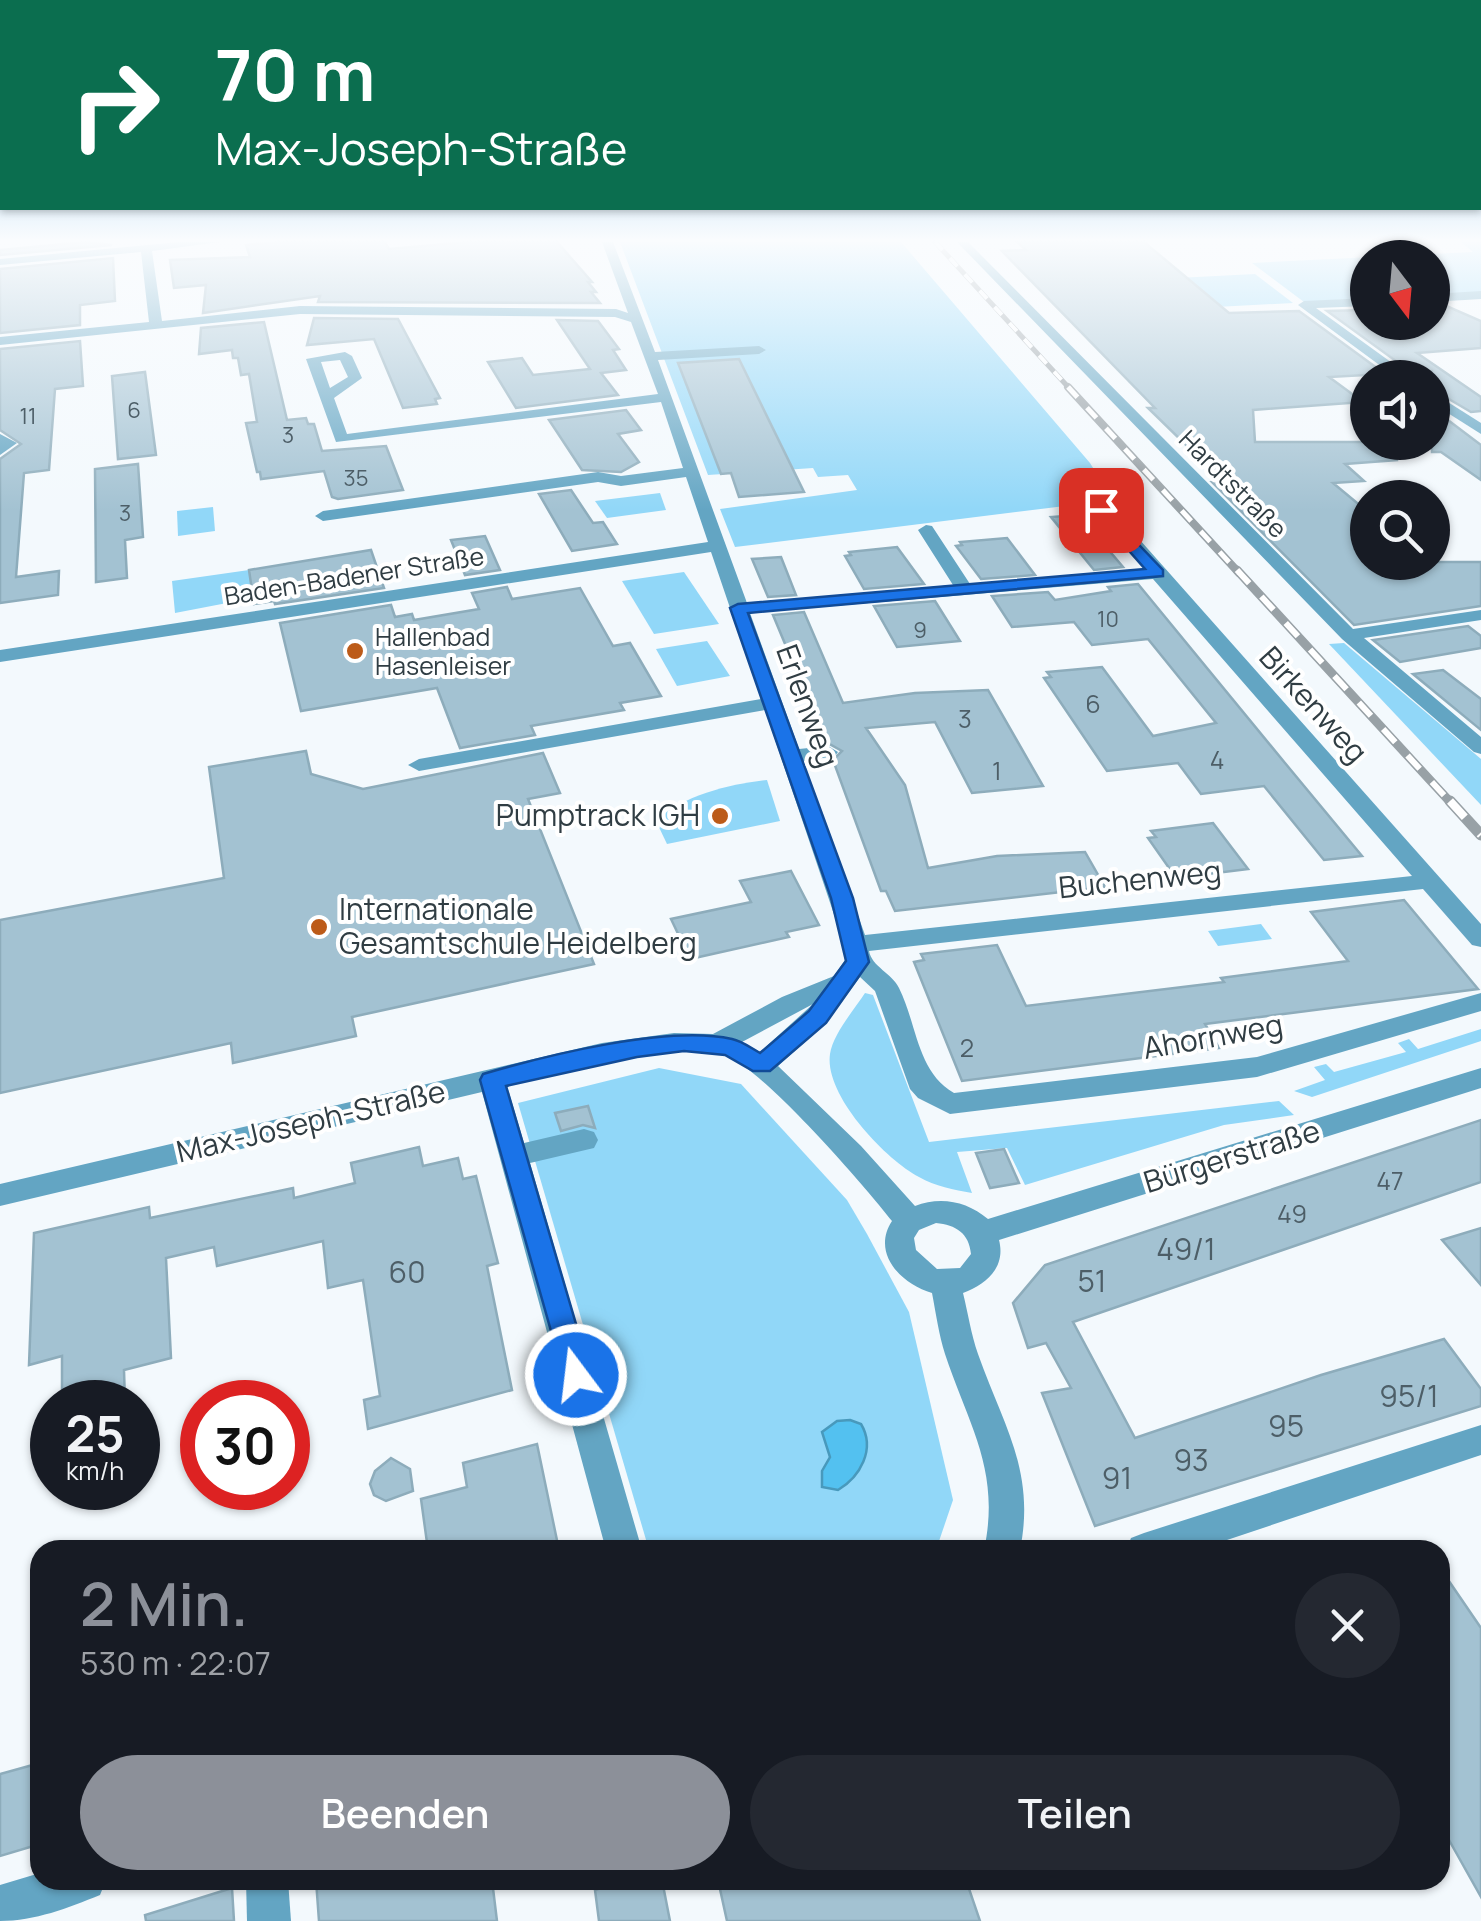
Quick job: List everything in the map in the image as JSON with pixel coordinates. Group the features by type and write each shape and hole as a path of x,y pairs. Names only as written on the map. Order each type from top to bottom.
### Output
{"street":[{"path":"0,341 86,332"},
{"name":"Erlenweg","path":"641,332 857,953 886,987 920,1082 928,1092 950,1104"},
{"name":"Hardtstraße","path":"1050,332 1349,635 1481,748"},
{"path":"1353,340 1381,360"},
{"path":"650,356 759,350"},
{"path":"325,398 341,439 666,398"},
{"path":"1450,408 1481,430"},
{"path":"0,438 10,443 0,450"},
{"path":"323,516 598,477 620,480 692,472"},
{"name":"Birkenweg","path":"1078,480 1481,939"},
{"path":"1077,512 1101,510"},
{"path":"926,530 964,588"},
{"name":"Baden-Badener Straße","path":"0,656 715,546"},
{"path":"738,608 1157,573"},
{"path":"1349,635 1481,616"},
{"path":"1232,697 1262,694"},
{"path":"420,764 772,703"},
{"path":"500,739 622,718 660,723"},
{"path":"1455,726 1481,721"},
{"path":"791,756 828,752"},
{"name":"Buchenweg","path":"857,953 1431,881"},
{"path":"762,1065 817,1017 857,953"},
{"path":"717,1044 791,1003 838,983"},
{"name":"Ahornweg","path":"950,1104 1257,1068 1481,1002"},
{"name":"Max-Joseph-Straße","path":"0,1195 642,1047 717,1044 742,1052 762,1065 909,1220"},
{"name":"Bürgerstraße","path":"983,1233 1481,1078"},
{"path":"492,1080 621,1540"},
{"path":"514,1156 584,1140"},
{"path":"934,1211 948,1212 974,1223 983,1233 987,1256 982,1268 960,1282 930,1280 905,1264 897,1240 909,1220 934,1211"},
{"path":"945,1283 961,1353 1003,1458 1011,1493 1005,1540"},
{"path":"1185,1540 1481,1440"},
{"path":"0,1906 52,1890"},
{"path":"267,1890 269,1921"}],"shaded area":[{"path":"654,332 978,332 1090,463 1113,500 735,547 720,509 857,490 848,475 818,477 813,468 708,475"},
{"path":"660,493 666,510 607,518 595,501"},
{"path":"213,507 215,531 178,536 177,511"},
{"path":"249,570 253,598 175,613 172,581"},
{"path":"684,572 719,624 654,634 622,581"},
{"path":"707,641 730,676 677,686 656,649"},
{"path":"1344,643 1481,759 1481,805 1329,644"},
{"name":"Pumptrack IGH","path":"767,780 780,821 667,844 656,821 667,812 708,792"},
{"path":"1261,924 1272,939 1218,946 1208,931"},
{"path":"865,993 873,995 929,1142 1279,1101 1294,1115 1224,1125 1025,1185 1007,1148 957,1152 972,1193 945,1187 919,1177 890,1156 860,1124 837,1088 831,1070 832,1046"},
{"path":"1481,1029 1481,1041 1312,1097 1294,1091 1325,1080 1314,1067 1326,1064 1334,1072 1406,1052 1398,1043 1409,1039 1418,1049"},
{"path":"659,1068 741,1084 847,1200 909,1312 953,1500 939,1540 646,1540 518,1103"},
{"path":"837,1421 861,1424 865,1433 863,1462 853,1478 838,1490 822,1487 822,1471 830,1457 822,1432"}],"building":[{"path":"201,332 266,332 287,420 306,418 308,424 314,424 322,451 386,446 403,490 338,499 332,497 324,471 261,479 246,423 257,422 249,374 241,375 232,350 199,354"},
{"path":"310,332 405,332 440,398 435,399 437,404 403,408 374,339 307,345"},
{"path":"565,332 606,332 619,349 613,350 626,370 601,373 618,395 516,408 488,362 522,358 533,375 590,369"},
{"path":"1081,332 1327,332 1366,360 1350,360 1350,376 1329,377 1350,392 1350,403 1253,410 1255,442 1350,442 1350,460 1397,460 1345,464 1363,480 1333,483 1350,497 1350,580 1450,580 1450,562 1481,562 1481,606 1354,625 1212,482 1223,481 1148,408 1155,408"},
{"path":"1450,332 1481,332 1481,348 1417,353 1427,360 1394,360 1367,340 1450,340"},
{"path":"80,341 83,386 55,389 49,470 24,473 16,577 59,571 58,595 0,603 0,459 21,444 0,430 0,349"},
{"path":"739,359 804,492 739,497 731,473 721,474 678,363"},
{"path":"145,372 156,455 118,459 112,376"},
{"path":"1450,376 1481,397 1481,411 1471,412 1450,400"},
{"path":"626,410 641,430 618,434 639,462 621,472 582,470 549,420"},
{"path":"1450,422 1481,445 1481,480 1450,458"},
{"path":"138,464 143,537 125,540 127,578 96,582 95,469"},
{"path":"571,490 593,523 603,522 617,544 572,551 539,494"},
{"path":"1079,515 1123,567 1094,570 1051,517"},
{"path":"485,536 500,570 465,575 451,540"},
{"path":"1007,538 1035,575 981,579 956,546 962,545 960,542"},
{"path":"897,547 924,584 864,589 845,556 851,555 849,552"},
{"path":"371,550 384,588 254,604 249,570"},
{"path":"781,557 796,595 768,597 752,559"},
{"path":"1138,584 1362,856 1324,860 1264,786 1201,794 1178,763 1107,771 1044,678 1051,677 1047,672 1102,667 1153,736 1216,723 1148,639 1092,645 1074,622 1012,627 992,596 1048,592 1055,600"},
{"path":"507,587 512,599 580,588 613,646 630,643 661,696 620,703 624,710 531,726 535,735 460,748 437,688 301,711 280,623 391,605 395,617 412,614 414,620 479,609 472,593"},
{"path":"935,601 960,641 897,647 874,606"},
{"path":"804,612 843,703 915,693 988,690 1043,786 972,793 935,722 866,728 905,785 928,868 997,856 1085,852 1105,887 895,911 886,891 881,891 833,760 842,751 826,742 773,615"},
{"path":"1468,626 1481,636 1481,648 1400,662 1373,640"},
{"path":"1443,670 1481,699 1481,730 1413,674"},
{"name":"Internationale Gesamtschule Heidelberg","path":"306,751 311,774 363,789 543,753 560,793 528,799 594,964 352,1017 356,1036 233,1063 231,1043 0,1093 0,920 224,878 209,767"},
{"path":"1213,823 1248,869 1176,878 1148,838 1156,837 1151,831"},
{"path":"791,871 819,925 786,932 789,937 690,959 671,919 751,902 740,881"},
{"path":"1404,900 1478,989 1205,1024 1219,1048 962,1081 914,962 924,960 921,954 997,945 1026,1006 1224,982 1221,978 1348,961 1311,912"},
{"path":"588,1106 595,1128 583,1125 561,1131 555,1113"},
{"path":"1481,1120 1481,1182 1073,1322 1135,1438 1321,1375 1444,1339 1481,1389 1481,1406 1095,1526 1042,1393 1071,1388 1046,1343 1028,1348 1013,1303 1045,1265"},
{"path":"419,1147 423,1166 458,1158 463,1179 476,1176 498,1263 487,1266 512,1390 368,1429 364,1400 380,1396 363,1280 328,1288 323,1241 217,1266 214,1247 166,1258 171,1358 124,1370 124,1380 62,1380 62,1356 29,1365 34,1233 149,1207 150,1218 293,1188 294,1198 355,1183 351,1163"},
{"path":"1004,1149 1019,1183 990,1188 976,1153"},
{"path":"1481,1228 1481,1285 1442,1240"},
{"path":"537,1444 557,1540 427,1540 421,1499 467,1487 463,1463"},
{"path":"391,1458 410,1469 413,1491 386,1501 374,1495 370,1484 375,1471"},
{"path":"1450,1583 1481,1628 1481,1897 1450,1842"},
{"path":"30,1766 30,1847 0,1856 0,1774"},
{"path":"232,1890 234,1921 146,1921 145,1915"},
{"path":"317,1890 493,1890 497,1921 319,1921"},
{"path":"595,1890 664,1890 670,1921 599,1921"},
{"path":"720,1890 969,1890 980,1921 727,1921"}],"railway":[{"path":"1017,332 1070,389"},
{"path":"1068,387 1239,573"},
{"path":"1237,570 1452,804"},
{"path":"1450,801 1481,835"}],"place":[{"name":"Hallenbad Hasenleiser","path":"355,651"},
{"name":"Pumptrack IGH","path":"720,816"},
{"name":"Internationale Gesamtschule Heidelberg","path":"319,927"}],"route":[{"path":"576,1375 492,1080 637,1048 684,1042 731,1047 762,1065 817,1017 838,983 858,962 842,898 738,608 1157,573 1101,510"}]}
